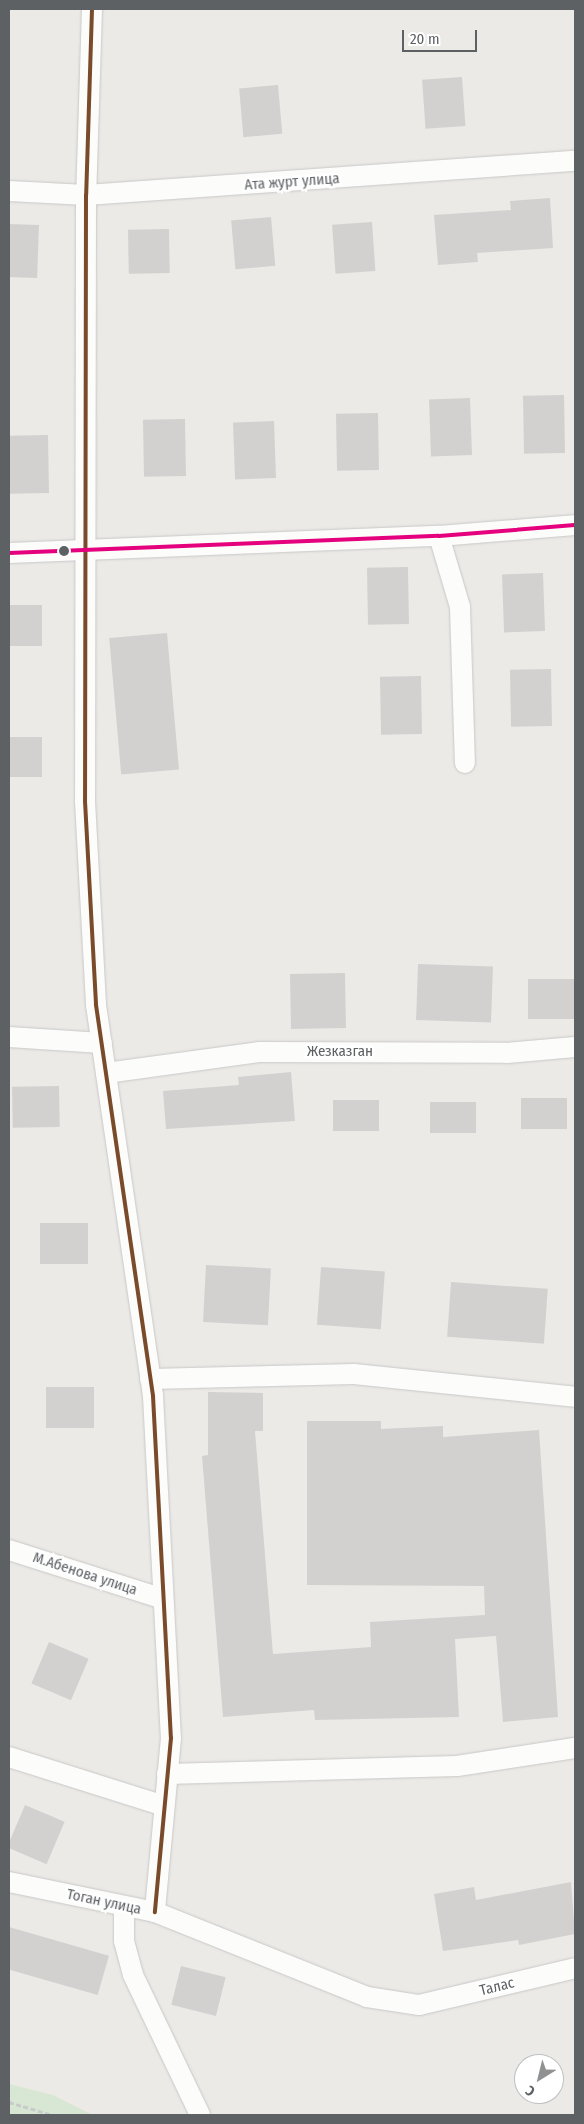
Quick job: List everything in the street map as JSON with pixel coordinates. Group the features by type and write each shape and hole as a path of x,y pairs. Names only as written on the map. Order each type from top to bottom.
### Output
{"street":[{"name":"М.Абенова улица","path":"92,9 86,195 85,802 102,1043 150,1379 160,1598 171,1738 155,1912"},
{"name":"Ата журт улица","path":"9,191 86,195 575,161"},
{"path":"9,553 439,536 575,525"},
{"path":"439,536 460,607 465,763"},
{"path":"9,1037 102,1043"},
{"name":"Жезказган","path":"106,1073 259,1052 507,1053 575,1047"},
{"path":"150,1379 354,1374 575,1397"},
{"name":"М.Абенова улица","path":"9,1550 160,1598"},
{"path":"167,1774 457,1766 575,1748"},
{"path":"9,1757 164,1806"},
{"name":"Тоган улица","path":"9,1882 155,1912 367,1997 419,2005"},
{"path":"124,1906 124,1941 133,1975 200,2115"},
{"name":"Талас","path":"419,2005 575,1968"}],"path":[{"path":"9,2102 53,2115"}],"green space":[{"path":"9,2084 53,2095 93,2115 9,2115"}],"building":[{"path":"462,77 465,126 426,129 422,80"},
{"path":"278,85 282,134 243,137 239,88"},
{"path":"550,198 553,248 477,253 478,262 438,265 434,215 511,210 510,201"},
{"path":"271,217 275,266 235,269 231,220"},
{"path":"372,222 375,271 336,274 332,225"},
{"path":"9,224 39,225 37,278 9,277"},
{"path":"169,229 170,273 129,274 128,230"},
{"path":"564,395 565,453 524,454 523,396"},
{"path":"470,398 472,455 431,456 429,399"},
{"path":"378,413 379,470 337,471 336,414"},
{"path":"185,419 186,476 144,477 143,420"},
{"path":"274,421 276,478 235,479 233,422"},
{"path":"48,435 49,493 10,494 9,436"},
{"path":"408,567 409,624 368,625 367,568"},
{"path":"543,573 545,631 504,632 502,574"},
{"path":"9,605 42,605 42,646 9,646"},
{"path":"167,633 179,769 121,775 109,638"},
{"path":"551,669 552,726 511,727 510,670"},
{"path":"421,676 422,734 381,735 380,677"},
{"path":"9,737 42,737 42,777 9,777"},
{"path":"418,964 493,967 491,1023 416,1020"},
{"path":"345,973 346,1028 291,1029 290,974"},
{"path":"528,979 575,979 575,1019 528,1019"},
{"path":"291,1072 295,1121 166,1129 163,1091 239,1085 238,1077"},
{"path":"59,1086 60,1127 13,1128 12,1087"},
{"path":"521,1098 567,1098 567,1129 521,1129"},
{"path":"333,1100 379,1100 379,1131 333,1131"},
{"path":"430,1102 476,1102 476,1133 430,1133"},
{"path":"40,1223 88,1223 88,1264 40,1264"},
{"path":"206,1265 271,1268 268,1325 203,1322"},
{"path":"321,1267 385,1271 381,1329 317,1325"},
{"path":"451,1282 548,1289 544,1344 447,1337"},
{"path":"46,1387 94,1387 94,1428 46,1428"},
{"path":"208,1392 263,1393 263,1431 255,1431 273,1654 371,1647 370,1622 485,1615 484,1586 307,1585 307,1421 381,1421 381,1429 443,1426 443,1437 539,1430 558,1717 503,1722 496,1636 455,1639 459,1717 315,1720 314,1710 223,1717 202,1456 208,1455"},
{"path":"49,1642 89,1659 71,1700 31,1683"},
{"path":"25,1805 65,1822 47,1864 9,1848 9,1843"},
{"path":"571,1882 575,1934 519,1945 518,1940 443,1951 434,1894 474,1887 476,1900"},
{"path":"9,1927 109,1956 98,1995 9,1970"},
{"path":"181,1966 226,1977 216,2016 171,2005"}],"transit line":[{"path":"92,9 86,195 85,801 96,1005 153,1396 171,1738 155,1912"},
{"path":"9,553 439,536 575,525"}]}
